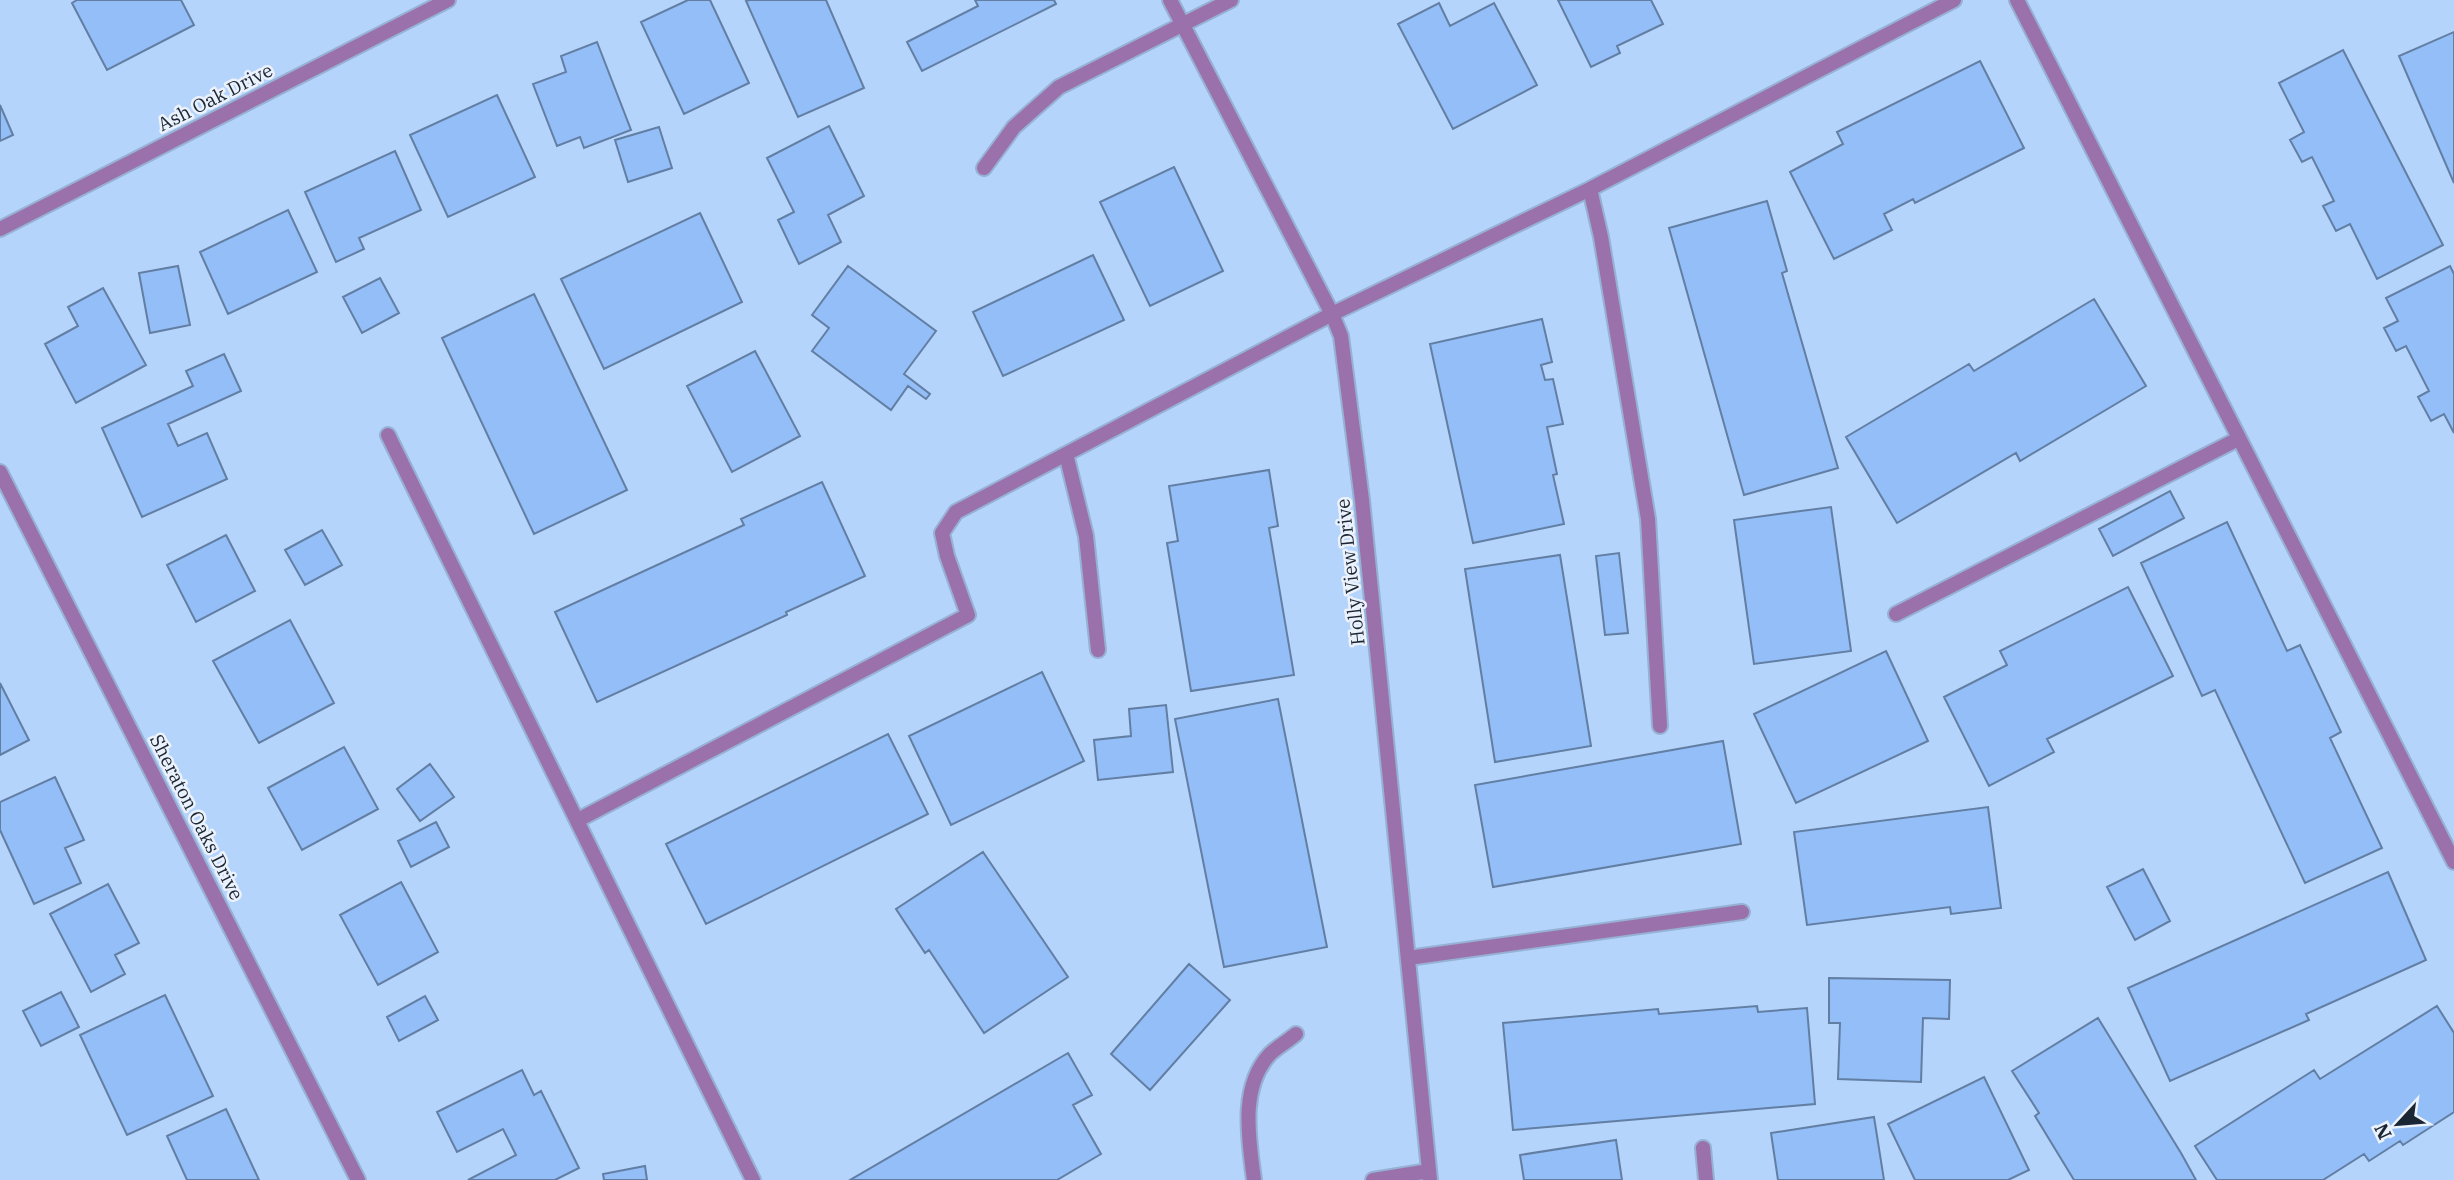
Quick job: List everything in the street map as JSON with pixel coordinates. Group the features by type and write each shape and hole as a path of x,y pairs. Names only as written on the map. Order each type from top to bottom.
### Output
{"street":[{"name":"Ash Oak Drive","path":"0,229 448,0"},
{"name":"Holly View Drive","path":"1170,0 1332,314 1341,337 1362,500 1429,1175"},
{"path":"984,168 1014,127 1059,87 1231,0"},
{"path":"578,820 968,615 947,556 942,533 956,512 1332,314 1590,189 1954,0"},
{"path":"2017,0 2454,862"},
{"path":"1590,189 1601,237 1648,520 1660,726"},
{"path":"388,435 753,1180"},
{"path":"1896,614 2238,439"},
{"path":"1066,454 1086,536 1098,650"},
{"name":"Sheraton Oaks Drive","path":"0,472 358,1180"},
{"path":"1408,958 1742,912"},
{"path":"1254,1180 1248,1128 1249,1100 1259,1072 1269,1055 1296,1034"},
{"path":"1703,1148 1706,1180"},
{"path":"1373,1180 1429,1175"}],"building":[{"path":"77,0 181,0 194,25 107,70 72,3"},
{"path":"688,0 710,0 749,83 684,114 641,22"},
{"path":"826,0 864,88 798,117 746,1"},
{"path":"975,0 1054,0 1056,4 922,71 907,42 978,6"},
{"path":"1558,0 1651,0 1663,24 1617,46 1620,53 1591,67"},
{"path":"1439,3 1450,26 1494,3 1537,85 1453,129 1398,24"},
{"path":"2454,32 2454,183 2399,56"},
{"path":"597,42 631,130 584,148 580,137 557,146 533,84 566,72 561,56"},
{"path":"2343,50 2443,245 2377,279 2350,224 2336,231 2323,206 2334,201 2312,157 2302,162 2290,140 2304,132 2279,83"},
{"path":"1980,61 2024,148 1915,203 1913,199 1884,214 1892,230 1834,259 1790,172 1843,144 1837,132"},
{"path":"497,95 535,177 448,217 410,135"},
{"path":"0,105 13,135 0,141"},
{"path":"829,126 864,196 828,215 841,242 799,264 778,220 794,212 767,158"},
{"path":"659,127 672,168 628,182 615,140"},
{"path":"395,151 421,210 359,238 364,249 336,262 305,192"},
{"path":"1174,167 1223,271 1150,306 1100,202"},
{"path":"1767,201 1787,271 1782,273 1838,468 1744,495 1669,228"},
{"path":"288,210 317,272 228,314 200,252"},
{"path":"700,213 742,302 604,369 561,279"},
{"path":"1093,255 1124,320 1003,376 973,312"},
{"path":"178,266 190,325 150,333 139,273"},
{"path":"848,266 936,331 904,374 930,394 926,399 908,386 891,410 812,351 829,328 812,315"},
{"path":"2450,266 2454,274 2454,433 2444,414 2431,421 2418,397 2429,391 2406,346 2396,351 2384,328 2398,321 2386,298"},
{"path":"380,278 399,313 362,333 343,297"},
{"path":"103,288 146,365 76,403 45,344 78,326 68,307"},
{"path":"534,294 627,490 534,534 442,338"},
{"path":"2094,299 2146,386 2020,461 2016,453 1897,523 1846,437 1969,364 1974,371"},
{"path":"1542,319 1552,362 1541,365 1545,380 1553,379 1563,424 1547,427 1557,474 1553,475 1564,524 1473,543 1430,344"},
{"path":"755,351 800,436 732,472 687,386"},
{"path":"224,354 241,391 168,424 178,446 207,433 227,479 142,517 102,428 193,386 186,371"},
{"path":"1269,470 1278,526 1269,528 1294,675 1191,691 1167,543 1178,541 1169,486"},
{"path":"822,482 865,576 786,612 787,615 597,702 555,612 744,525 741,519"},
{"path":"2170,491 2184,518 2113,556 2099,529"},
{"path":"1831,507 1851,651 1754,664 1734,520"},
{"path":"2227,522 2287,651 2300,645 2341,732 2330,738 2382,848 2305,883 2215,690 2202,696 2141,563"},
{"path":"322,530 342,565 305,585 285,550"},
{"path":"226,535 255,591 196,622 167,565"},
{"path":"1619,553 1628,633 1605,635 1596,556"},
{"path":"1560,555 1591,746 1495,762 1465,569"},
{"path":"2128,587 2173,676 2047,739 2054,752 1989,786 1944,697 2007,665 2000,651"},
{"path":"290,620 334,703 259,743 213,661"},
{"path":"1886,651 1928,741 1796,803 1754,714"},
{"path":"1042,672 1084,761 951,825 909,736"},
{"path":"0,683 29,740 0,755"},
{"path":"1278,699 1327,947 1224,967 1175,719"},
{"path":"1166,705 1173,772 1098,780 1094,740 1131,736 1129,709"},
{"path":"888,734 928,814 706,924 666,844"},
{"path":"1723,741 1741,844 1493,887 1475,785"},
{"path":"344,747 378,809 302,850 268,788"},
{"path":"430,764 454,797 420,821 397,789"},
{"path":"55,777 84,840 65,848 81,883 34,904 0,830 0,802"},
{"path":"1988,807 2001,908 1951,914 1950,907 1807,925 1794,832"},
{"path":"436,822 449,847 411,867 398,841"},
{"path":"983,852 1068,977 984,1033 929,950 925,953 896,909"},
{"path":"2143,869 2170,921 2135,940 2107,887"},
{"path":"2388,872 2426,960 2306,1014 2309,1020 2170,1081 2128,988"},
{"path":"401,882 438,952 378,985 340,915"},
{"path":"108,884 139,943 115,955 125,974 91,992 50,914"},
{"path":"1189,964 1230,1000 1150,1090 1111,1054"},
{"path":"1829,978 1950,980 1949,1019 1923,1018 1921,1082 1838,1079 1840,1023 1829,1023"},
{"path":"61,992 79,1027 41,1046 23,1011"},
{"path":"165,995 213,1096 127,1135 80,1035"},
{"path":"425,996 438,1020 399,1041 387,1017"},
{"path":"1757,1006 1758,1012 1807,1008 1815,1104 1513,1130 1503,1023 1658,1009 1659,1014"},
{"path":"2437,1006 2454,1033 2454,1112 2403,1145 2400,1141 2369,1161 2364,1154 2323,1180 2217,1180 2195,1146 2314,1070 2320,1079"},
{"path":"2098,1018 2196,1180 2074,1180 2035,1116 2039,1113 2012,1071"},
{"path":"1068,1053 1092,1095 1073,1105 1101,1154 1057,1180 850,1180"},
{"path":"522,1070 534,1095 541,1091 579,1168 555,1180 468,1180 516,1155 503,1129 457,1152 437,1112"},
{"path":"1984,1077 2029,1170 2008,1180 1915,1180 1888,1124"},
{"path":"226,1109 259,1180 187,1180 167,1136"},
{"path":"1874,1117 1884,1180 1778,1180 1771,1133"},
{"path":"1616,1140 1622,1180 1524,1180 1520,1155"},
{"path":"645,1166 647,1180 604,1180 603,1174"}]}
